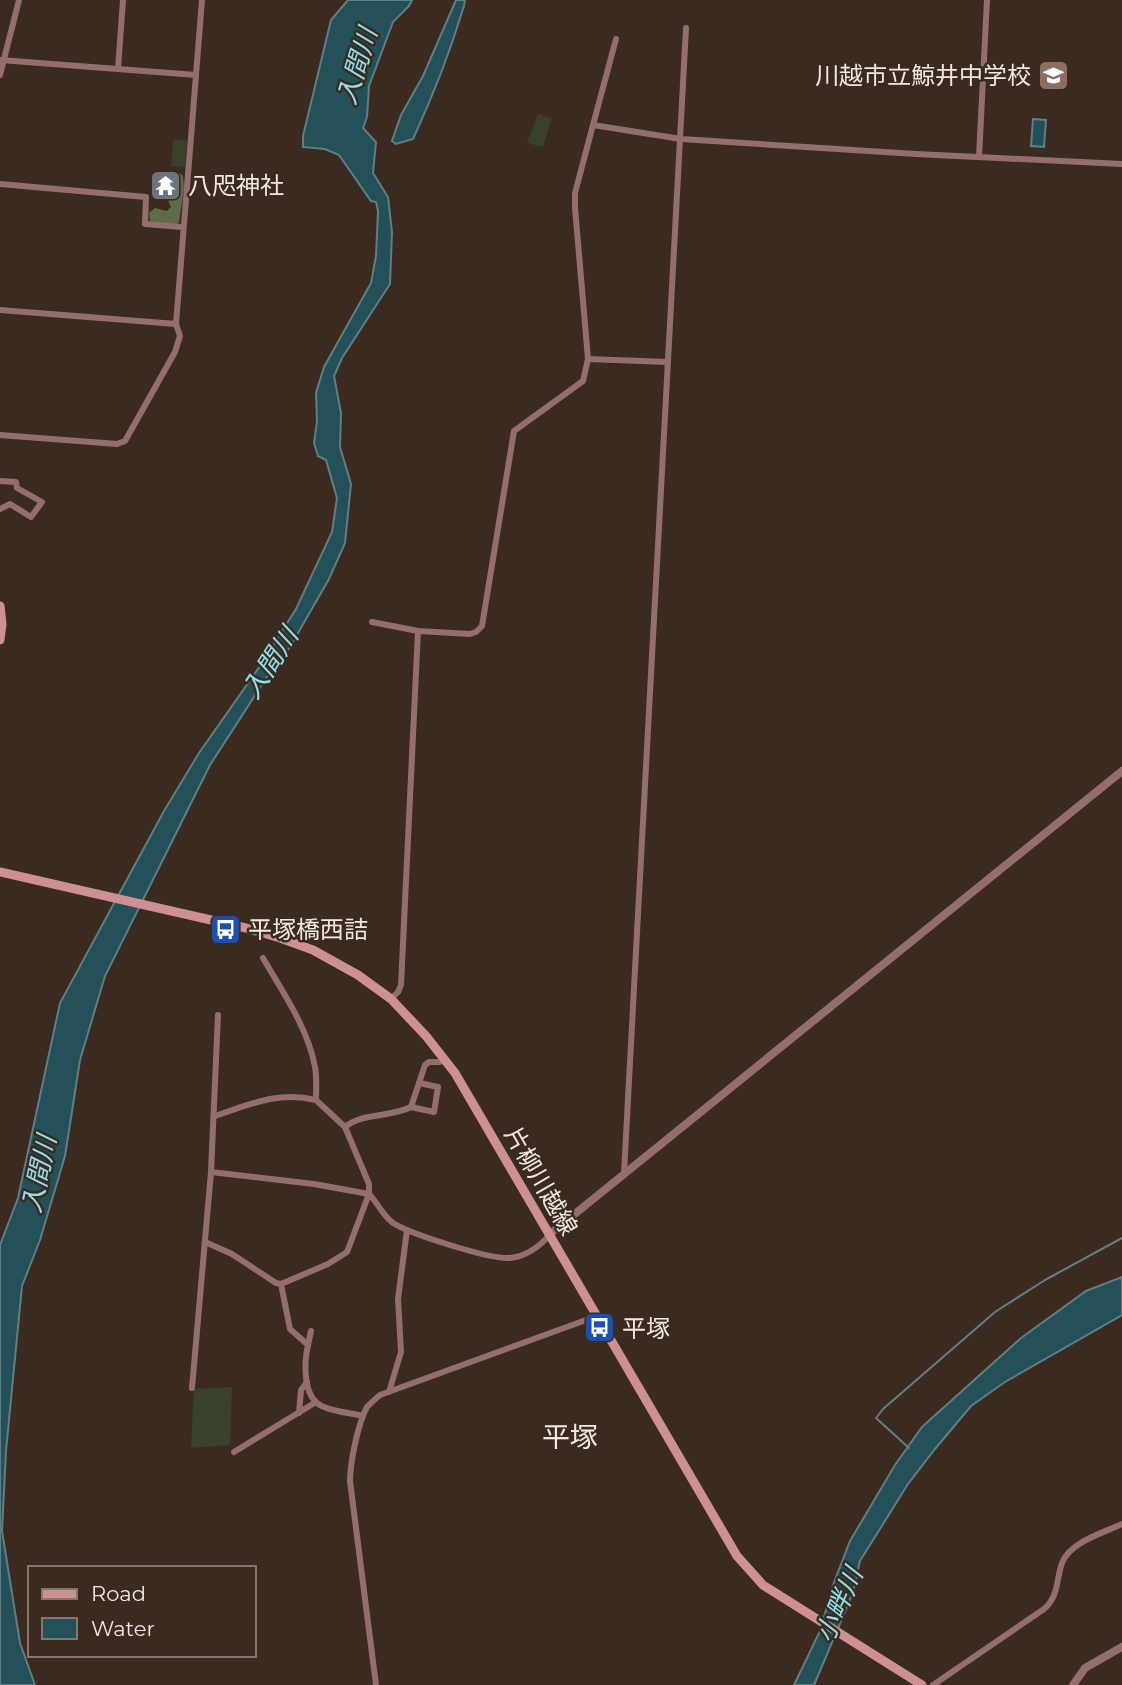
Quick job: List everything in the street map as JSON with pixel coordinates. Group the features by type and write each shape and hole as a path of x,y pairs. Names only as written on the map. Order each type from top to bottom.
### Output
{"main road":[{"path":"0,606 0,640"},
{"name":"片柳川越線","path":"0,873 264,933 305,947 358,975 390,999 445,1059 737,1556 763,1585 922,1685"}],"street":[{"path":"0,75 19,0"},
{"path":"118,69 123,0"},
{"path":"0,435 117,444 125,441 175,352 180,336 176,324 182,227 202,0"},
{"path":"979,157 987,0"},
{"path":"624,1173 686,29"},
{"path":"372,622 418,631 470,634 482,626 514,431 583,381 588,359 575,193 616,39"},
{"path":"2,60 196,75"},
{"path":"593,125 681,139 1122,164"},
{"path":"0,184 146,197 145,224 182,227"},
{"path":"0,310 176,324"},
{"path":"588,359 668,362"},
{"path":"0,481 16,482 17,488 42,502 31,517 10,504 0,509"},
{"path":"390,999 401,985 418,631"},
{"path":"211,1172 314,1184 369,1194 384,1215 407,1230 506,1258 524,1254 543,1242 624,1173 1122,771"},
{"path":"263,958 291,1008 312,1054 316,1075 316,1100"},
{"path":"192,1388 215,1116 218,1015"},
{"path":"411,1107 425,1065 445,1059"},
{"path":"345,1127 354,1120 393,1115 411,1107 434,1112 438,1087 419,1083"},
{"path":"205,1242 232,1254 276,1283 281,1283 328,1264 347,1252 369,1194 367,1177 345,1127 316,1100 275,1097 215,1116"},
{"path":"389,1392 401,1352 398,1299 407,1230"},
{"path":"281,1283 290,1329 308,1345"},
{"path":"376,1685 350,1481 363,1416 380,1395 597,1316"},
{"path":"311,1331 305,1366 307,1382 316,1402 323,1407 363,1416"},
{"path":"299,1413 301,1390 307,1382"},
{"path":"234,1452 316,1402"},
{"path":"933,1685 1044,1609 1053,1598 1066,1555 1122,1524"},
{"path":"1073,1685 1085,1668 1122,1647"}],"green space":[{"path":"538,114 552,118 543,147 527,143"},
{"path":"173,139 187,141 185,167 171,166"},
{"path":"180,173 183,176 184,189 179,222 150,222 149,213 155,208 167,211 171,207 168,200 172,180"},
{"path":"232,1387 230,1445 191,1448 194,1389"}],"water":[{"name":"入間川","path":"348,0 412,0 393,22 369,86 367,117 363,128 376,142 373,173 388,197 392,232 390,284 342,358 334,376 341,413 340,447 351,484 345,543 329,579 290,647 265,680 210,765 105,976 80,1060 65,1156 40,1240 22,1286 6,1451 2,1531 20,1643 35,1685 0,1685 0,1245 18,1198 60,1003 164,811 199,753 296,609 332,532 337,498 326,460 318,456 314,443 317,421 316,393 324,367 371,283 376,256 378,211 376,202 371,201 339,155 325,149 303,147 303,136 331,20"},
{"path":"456,0 465,0 464,6 427,107 413,139 396,144 392,141 401,115 423,76"},
{"path":"1033,119 1046,120 1044,147 1031,146"},
{"name":"小畔川","path":"1122,1277 1122,1315 1005,1382 971,1406 935,1449 908,1484 860,1561 853,1593 814,1685 794,1685 820,1631 833,1585 850,1541 895,1465 922,1427 1021,1338 1086,1291"}],"waterway":[{"path":"909,1448 876,1418 883,1409 995,1312 1045,1280 1122,1238"}],"place":[{"name":"川越市立鯨井中学校","path":"1054,75"},
{"name":"八咫神社","path":"165,185"},
{"name":"平塚橋西詰","path":"225,929"},
{"name":"平塚","path":"599,1328"}],"district":[{"name":"平塚","path":"570,1437"}]}
